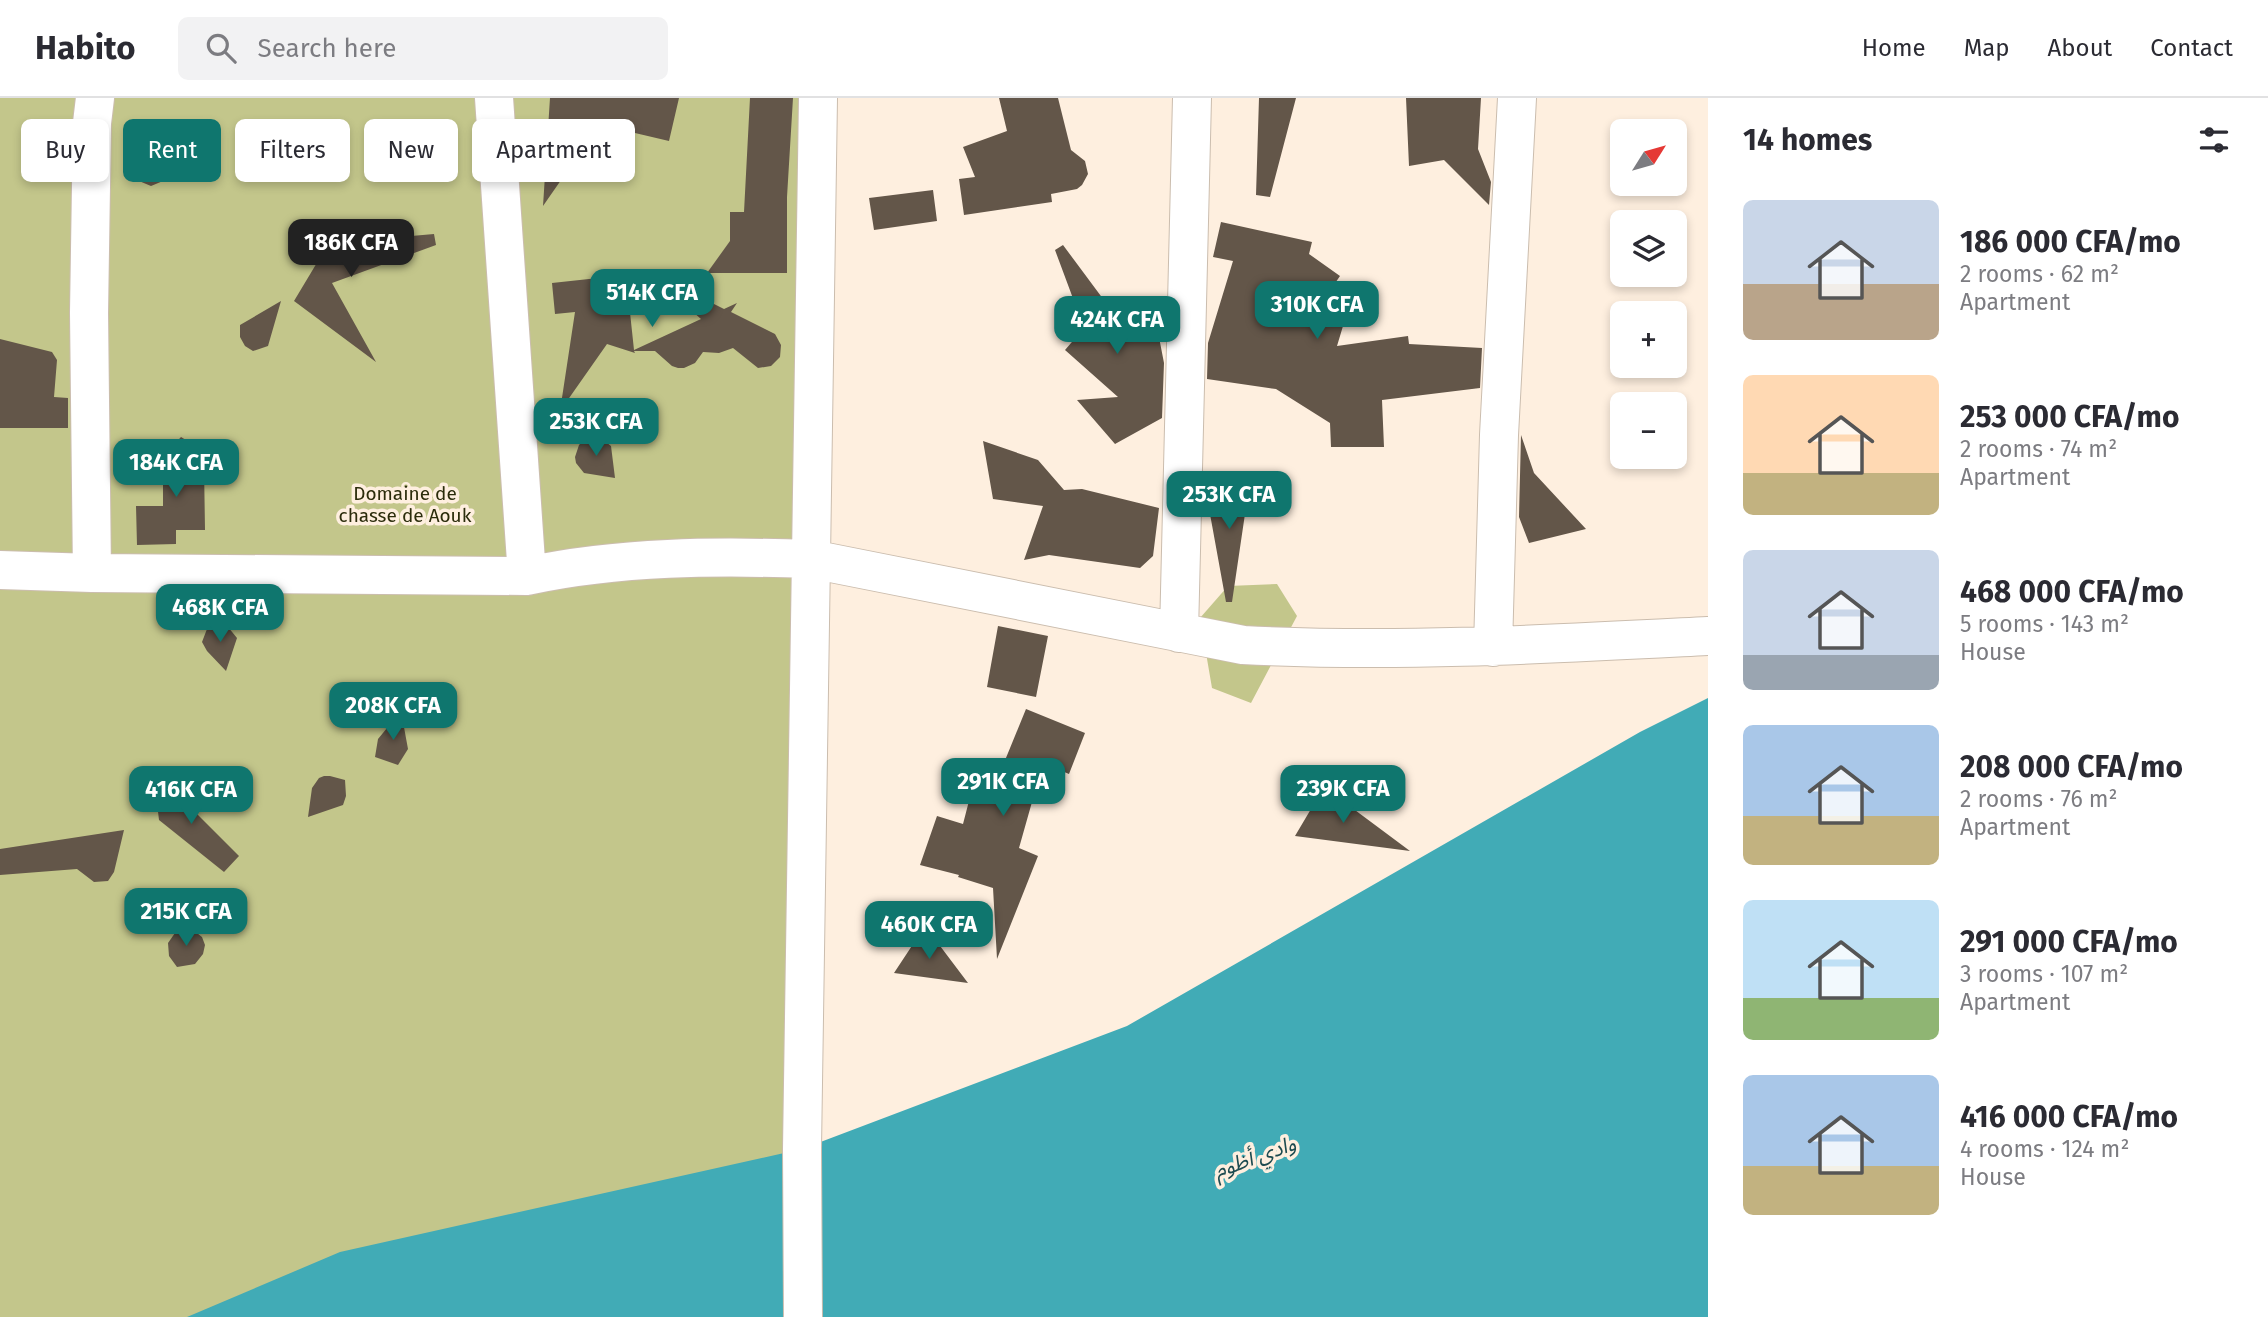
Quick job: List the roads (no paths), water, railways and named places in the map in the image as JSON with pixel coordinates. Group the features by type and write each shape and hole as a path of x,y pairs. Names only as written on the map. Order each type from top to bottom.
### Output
{"street":[{"path":"92,573 89,313 92,123 95,98"},
{"path":"494,98 527,576"},
{"path":"803,1317 802,1149 818,98"},
{"path":"1179,633 1192,98"},
{"path":"1493,647 1499,435 1517,98"},
{"path":"0,570 527,576 574,566 654,559 811,559 1243,645 1296,648 1493,647 1708,635"}],"water":[{"name":"وادي أظوم","path":"1708,698 1708,1317 187,1317 340,1252 802,1149 1127,1026 1640,732"}],"park label":[{"name":"Domaine de chasse de Aouk","path":"405,504"}]}
